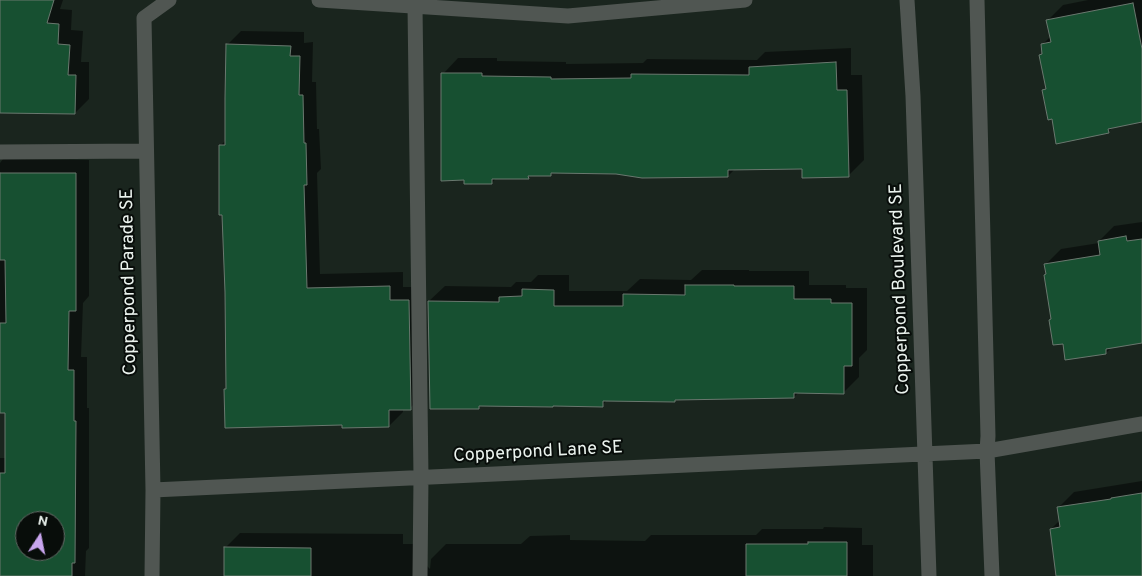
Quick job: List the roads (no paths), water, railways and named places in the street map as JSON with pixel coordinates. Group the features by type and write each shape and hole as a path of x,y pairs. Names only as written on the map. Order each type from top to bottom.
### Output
{"street":[{"name":"Copperpond Parade SE","path":"152,576 153,490 144,18 169,0"},
{"path":"319,0 568,16 744,0"},
{"name":"Copperpond Boulevard SE","path":"907,0 913,96 929,576"},
{"path":"977,0 987,451 992,576"},
{"path":"415,6 421,478 420,576"},
{"path":"0,152 146,151"},
{"name":"Copperpond Lane SE","path":"153,490 987,451 1142,424"}]}
